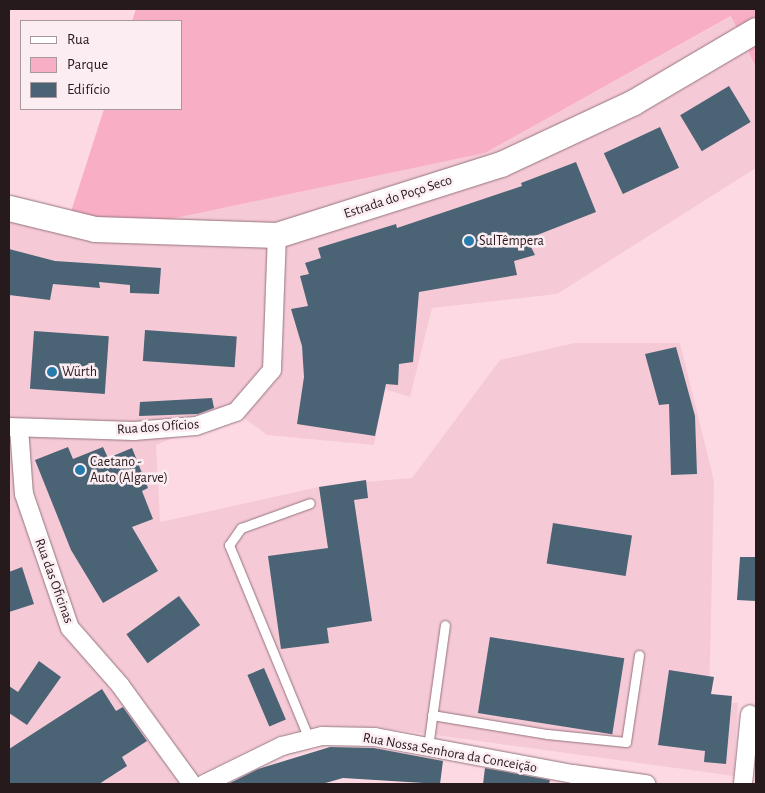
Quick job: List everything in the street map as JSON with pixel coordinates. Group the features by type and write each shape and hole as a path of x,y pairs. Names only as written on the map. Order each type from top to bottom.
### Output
{"street":[{"name":"Estrada do Poço Seco","path":"9,208 95,229 277,235 500,164 632,103 756,30"},
{"name":"Rua dos Ofícios","path":"14,428 134,431 196,426 236,412 272,370 277,235"},
{"name":"Rua das Oficinas","path":"14,428 24,494 70,628 120,685 192,784"},
{"path":"748,775 750,714"},
{"name":"Rua Nossa Senhora da Conceição","path":"204,784 282,746 322,736 375,737 428,747 561,778 646,784"}],"lane":[{"path":"309,739 229,546 241,528 310,503"},
{"path":"428,747 445,625"},
{"path":"432,715 548,734 626,742 639,655"}],"shaded area":[{"path":"732,16 756,67 756,168 557,294 432,308 410,397 385,389 374,445 267,435 236,412 156,445 160,522 328,485 412,478 500,360 575,343 680,343 714,481 709,703 738,703 734,776 376,727 318,726 278,736 179,784 9,784 9,205 147,224 485,153"}],"green space":[{"path":"136,9 756,9 756,67 731,16 485,153 147,224 69,218 104,110 182,110 182,20 132,20"}],"building":[{"path":"729,86 751,122 702,151 680,115"},
{"path":"660,127 679,168 623,194 604,153"},
{"path":"576,162 596,212 527,239 535,255 514,261 517,275 419,292 413,362 399,364 398,385 386,384 375,436 297,424 304,377 302,346 291,309 308,306 300,276 309,274 305,263 321,258 318,248 396,224 397,228 522,186 521,183"},
{"path":"9,249 55,261 161,268 159,294 130,293 130,285 99,282 100,288 53,284 50,300 9,295"},
{"path":"145,330 237,336 235,367 143,361"},
{"path":"34,331 109,336 105,394 30,389"},
{"path":"676,347 695,416 697,474 671,475 669,404 659,405 645,354"},
{"path":"212,398 214,408 198,414 139,416 140,402"},
{"path":"68,447 73,459 103,447 108,458 132,448 148,488 142,491 153,519 132,527 158,571 103,603 71,550 35,460"},
{"path":"366,480 368,498 354,500 372,621 327,628 329,643 281,649 268,556 328,548 319,487"},
{"path":"553,523 632,536 626,576 547,563"},
{"path":"740,557 756,557 756,601 737,600"},
{"path":"22,567 34,604 9,612 9,572"},
{"path":"179,596 200,625 148,663 126,634"},
{"path":"490,637 624,658 612,734 478,713"},
{"path":"39,661 61,677 27,725 9,713 9,686 18,692"},
{"path":"264,668 286,720 269,727 247,675"},
{"path":"669,670 714,677 711,694 732,696 726,764 704,762 705,751 658,745"},
{"path":"102,689 116,711 123,707 147,741 122,757 127,766 99,784 9,784 9,749"},
{"path":"330,747 374,748 443,761 440,784 343,778 322,784 228,784 258,769"},
{"path":"485,768 550,780 549,784 483,784"}],"place":[{"name":"SulTêmpera","path":"469,241"},
{"name":"Würth","path":"52,372"},
{"name":"Caetano - Auto (Algarve)","path":"80,470"}]}
